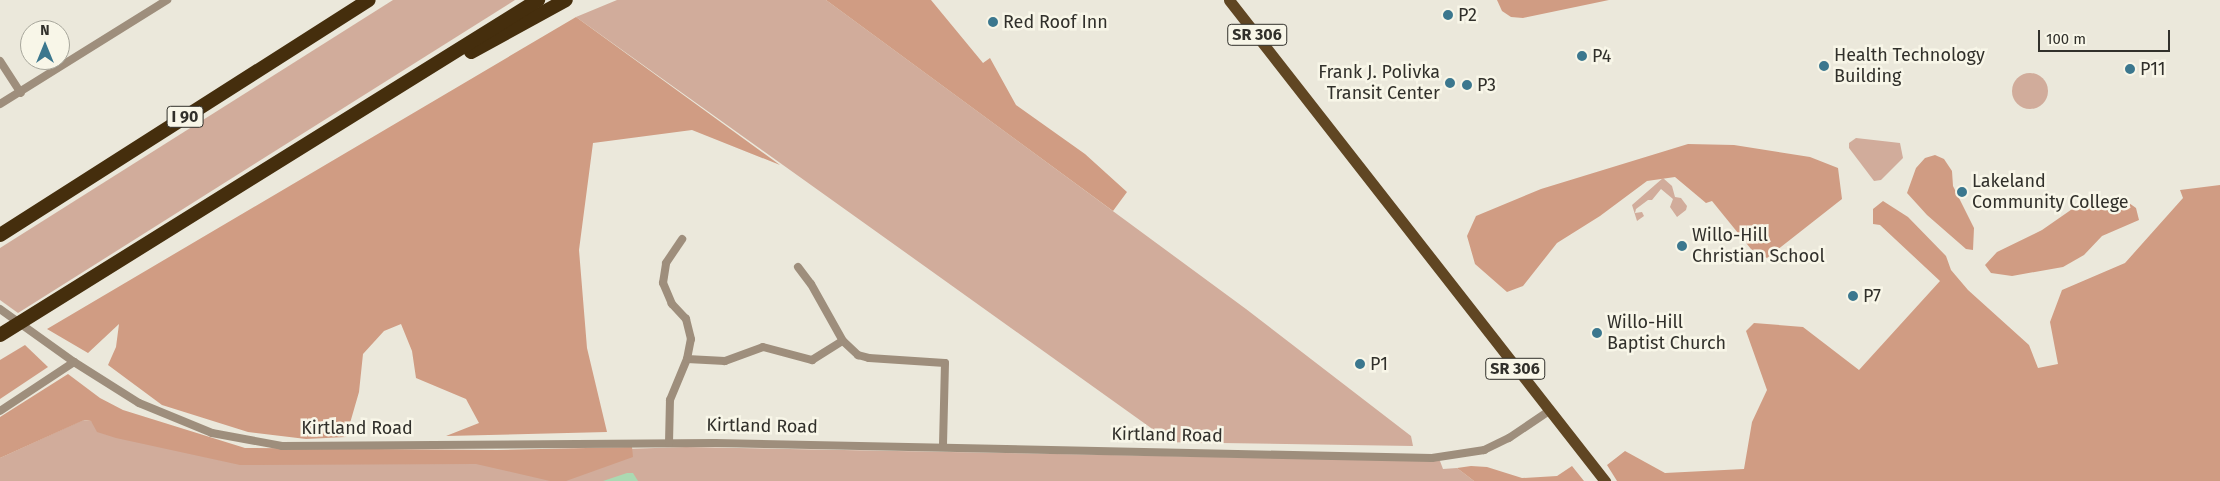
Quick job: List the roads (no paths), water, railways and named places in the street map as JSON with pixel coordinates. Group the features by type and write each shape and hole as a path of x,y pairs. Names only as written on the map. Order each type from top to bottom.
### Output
{"highway":[{"name":"I 90","path":"0,235 369,0"},
{"path":"0,335 538,0"},
{"path":"339,125 566,0"}],"main road":[{"name":"SR 306","path":"1229,0 1367,174 1548,411 1605,481"}],"street":[{"path":"0,104 21,93 167,0"},
{"path":"0,60 21,93"},
{"path":"669,443 670,400 687,359 691,339 686,319 672,304 663,283 666,263 682,239"},
{"path":"798,267 811,284 843,341 851,350 869,358 945,363 943,447"},
{"name":"Kirtland Road","path":"0,309 74,362 139,403 212,433 253,443 312,446 669,443 1432,458 1484,450 1510,438 1548,411"},
{"path":"687,359 725,361 763,347 812,360 843,341"},
{"path":"0,411 74,362"}],"place":[{"name":"P2","path":"1448,15"},
{"name":"Red Roof Inn","path":"993,22"},
{"name":"P4","path":"1582,56"},
{"name":"Health Technology Building","path":"1824,66"},
{"name":"P11","path":"2130,69"},
{"name":"Frank J. Polivka Transit Center","path":"1450,83"},
{"name":"P3","path":"1467,85"},
{"name":"Lakeland Community College","path":"1962,192"},
{"name":"Willo-Hill Christian School","path":"1682,246"},
{"name":"P7","path":"1853,296"},
{"name":"Willo-Hill Baptist Church","path":"1597,333"},
{"name":"P1","path":"1360,364"}]}
